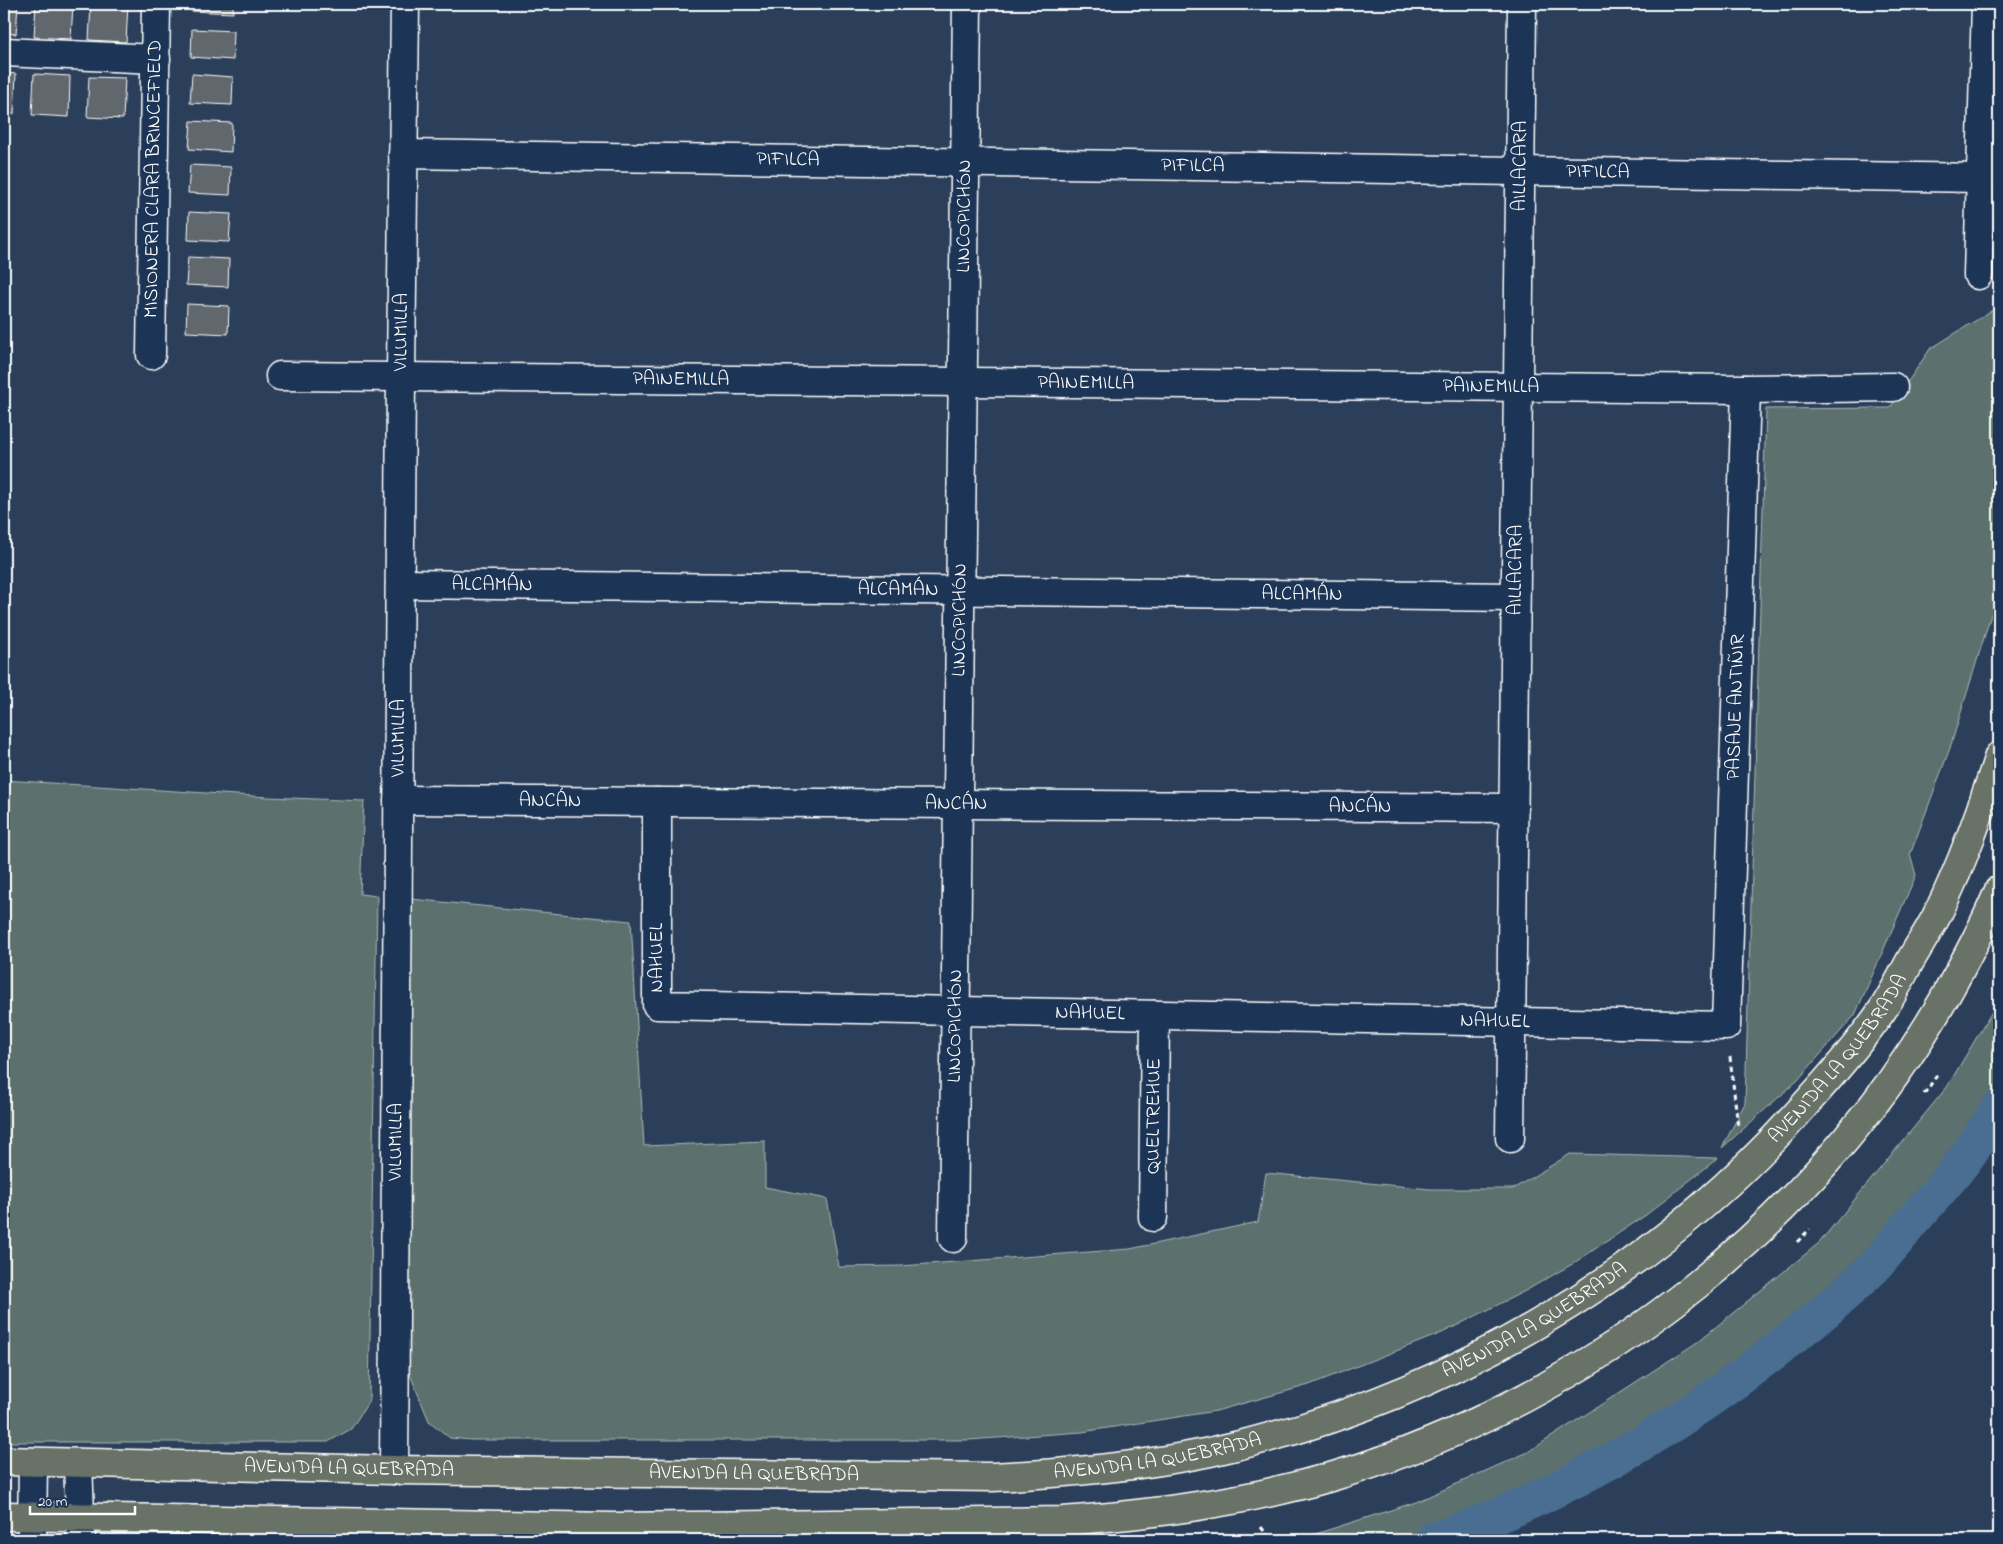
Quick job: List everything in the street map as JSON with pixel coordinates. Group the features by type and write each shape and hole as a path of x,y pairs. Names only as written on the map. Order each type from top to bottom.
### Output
{"main road":[{"name":"AVENIDA LA QUEBRADA","path":"4,1461 394,1470 993,1478 1066,1474 1139,1465 1211,1452 1282,1434 1352,1412 1420,1384 1486,1353 1553,1316 1616,1274 1676,1228 1744,1169 1787,1125 1837,1068 1884,1008 1936,915 1977,823 1999,756"},
{"path":"4,1516 32,1529 614,1527 1063,1520 1132,1516 1200,1507 1268,1493 1334,1476 1408,1450 1463,1427 1527,1396 1590,1360 1642,1326 1706,1277 1760,1230 1858,1124 1896,1074 1940,1007 1989,915 1999,890"}],"street":[{"name":"MISIONERA CLARA BRINCEFIELD","path":"151,355 156,4"},
{"name":"VILUMILLA","path":"394,1470 400,376 406,4"},
{"name":"LINCOPICHÓN","path":"953,1238 967,4"},
{"name":"AILLACARA","path":"1510,1138 1522,4"},
{"path":"1978,275 1986,4"},
{"path":"4,52 156,59"},
{"name":"PIFILCA","path":"403,154 1982,178"},
{"name":"PAINEMILLA","path":"280,376 1746,389 1893,387"},
{"name":"PASAJE ANTIÑIR","path":"1726,1026 1746,389"},
{"name":"ALCAMÁN","path":"400,584 1515,597"},
{"name":"ANCÁN","path":"398,800 1514,808"},
{"name":"NAHUEL","path":"657,802 657,1005 1726,1026"},
{"name":"QUELTREHUE","path":"1153,1217 1155,1015"},
{"path":"32,1529 33,1462"},
{"path":"78,1463 80,1528"}],"path":[{"path":"1726,1026 1744,1169"},
{"path":"1259,1524 1272,1540"}],"green space":[{"path":"1999,306 1999,589 1950,748 1910,855 1916,875 1855,1015 1797,1081 1722,1148 1745,1103 1766,409 1890,408 1930,349"},
{"path":"4,780 268,797 364,801 360,894 377,896 369,1401 351,1429 328,1442 4,1442"},
{"path":"411,899 631,921 644,1146 765,1141 765,1187 827,1199 839,1267 901,1266 1130,1249 1258,1222 1266,1173 1430,1189 1513,1189 1570,1154 1718,1158 1646,1215 1574,1263 1527,1290 1442,1333 1309,1385 1216,1411 1082,1432 969,1440 471,1440 450,1438 429,1421 407,1367"},
{"path":"1999,1000 1999,1108 1961,1163 1873,1267 1820,1316 1764,1361 1705,1403 1644,1442 1537,1499 1481,1524 1433,1540 1314,1540 1309,1536 1416,1502 1528,1452 1696,1343 1819,1243 1947,1087"}],"building":[{"path":"4,4 18,4 16,34 4,33"},
{"path":"36,4 73,4 71,39 34,37"},
{"path":"91,4 128,4 126,42 89,40"},
{"path":"192,4 233,4 233,13 191,11"},
{"path":"192,29 234,31 233,60 191,57"},
{"path":"4,73 16,74 14,114 4,113"},
{"path":"34,74 70,76 69,117 32,115"},
{"path":"192,74 233,77 232,105 190,103"},
{"path":"89,77 125,78 123,119 87,117"},
{"path":"191,121 232,123 231,152 189,149"},
{"path":"190,165 231,167 230,195 188,193"},
{"path":"189,212 231,214 229,242 188,240"},
{"path":"188,257 229,259 228,287 186,285"},
{"path":"187,304 229,306 228,334 186,332"}],"waterway":[{"path":"1433,1540 1529,1502 1575,1480 1665,1429 1750,1371 1843,1296 1873,1268 1955,1172 1999,1108"}]}
